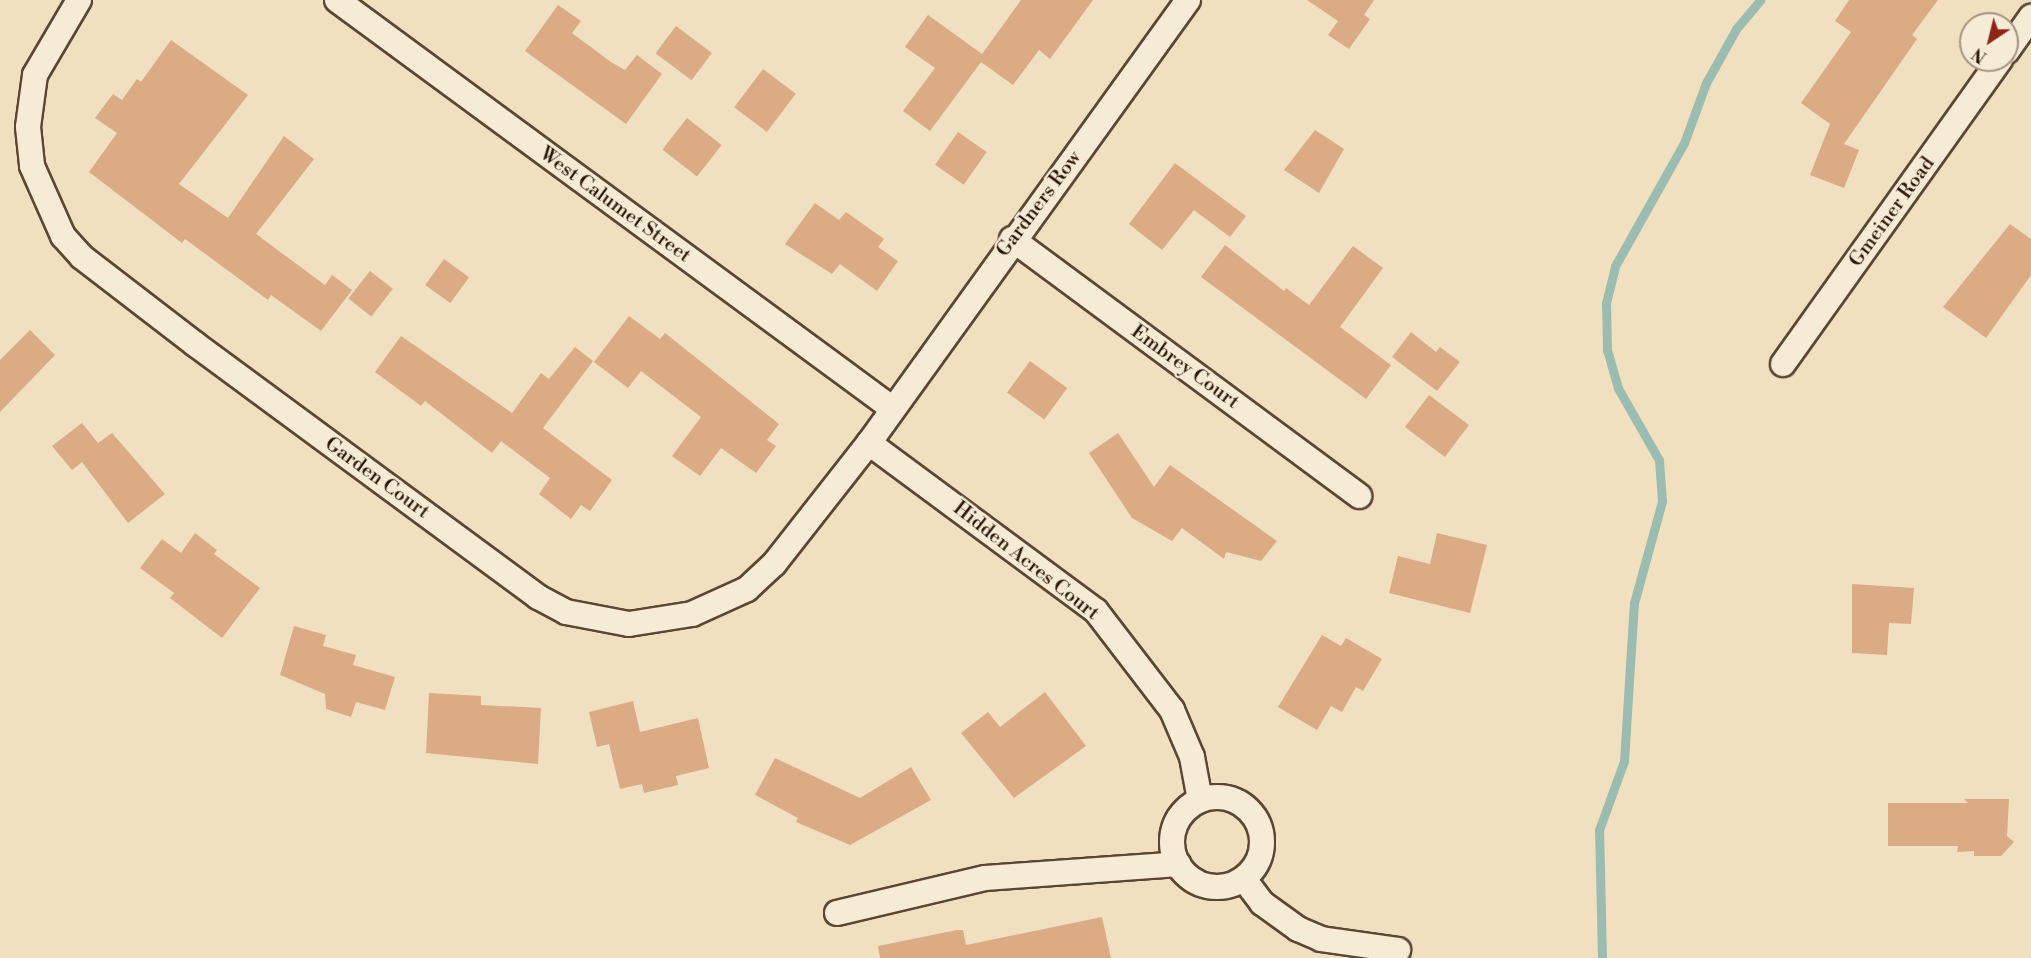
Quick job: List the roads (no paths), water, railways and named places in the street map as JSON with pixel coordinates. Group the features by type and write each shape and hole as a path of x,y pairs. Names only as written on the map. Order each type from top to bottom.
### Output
{"street":[{"name":"Garden Court","path":"79,0 35,75 28,127 33,166 63,236 82,257 195,344 538,597 566,612 629,624 692,614 747,589 774,564 893,409"},
{"name":"West Calumet Street","path":"338,0 893,409"},
{"name":"Gardners Row","path":"893,409 1012,239 1188,0"},
{"path":"2019,34 2031,17"},
{"name":"Gmeiner Road","path":"1783,364 1991,72"},
{"name":"Embrey Court","path":"1012,239 1359,496"},
{"name":"Hidden Acres Court","path":"868,443 1096,611 1172,710 1192,757 1200,800"},
{"path":"1229,797 1242,804 1261,826 1261,855 1244,879 1215,888 1187,876 1178,864 1172,850 1175,827 1187,808 1200,800 1229,797"},
{"path":"837,913 986,878 1178,864"},
{"path":"1244,879 1262,903 1298,929 1321,939 1398,951"}],"waterway":[{"path":"1602,958 1599,830 1624,761 1634,603 1662,501 1659,460 1618,388 1607,350 1606,303 1615,266 1684,143 1706,83 1736,29 1760,0"}]}
